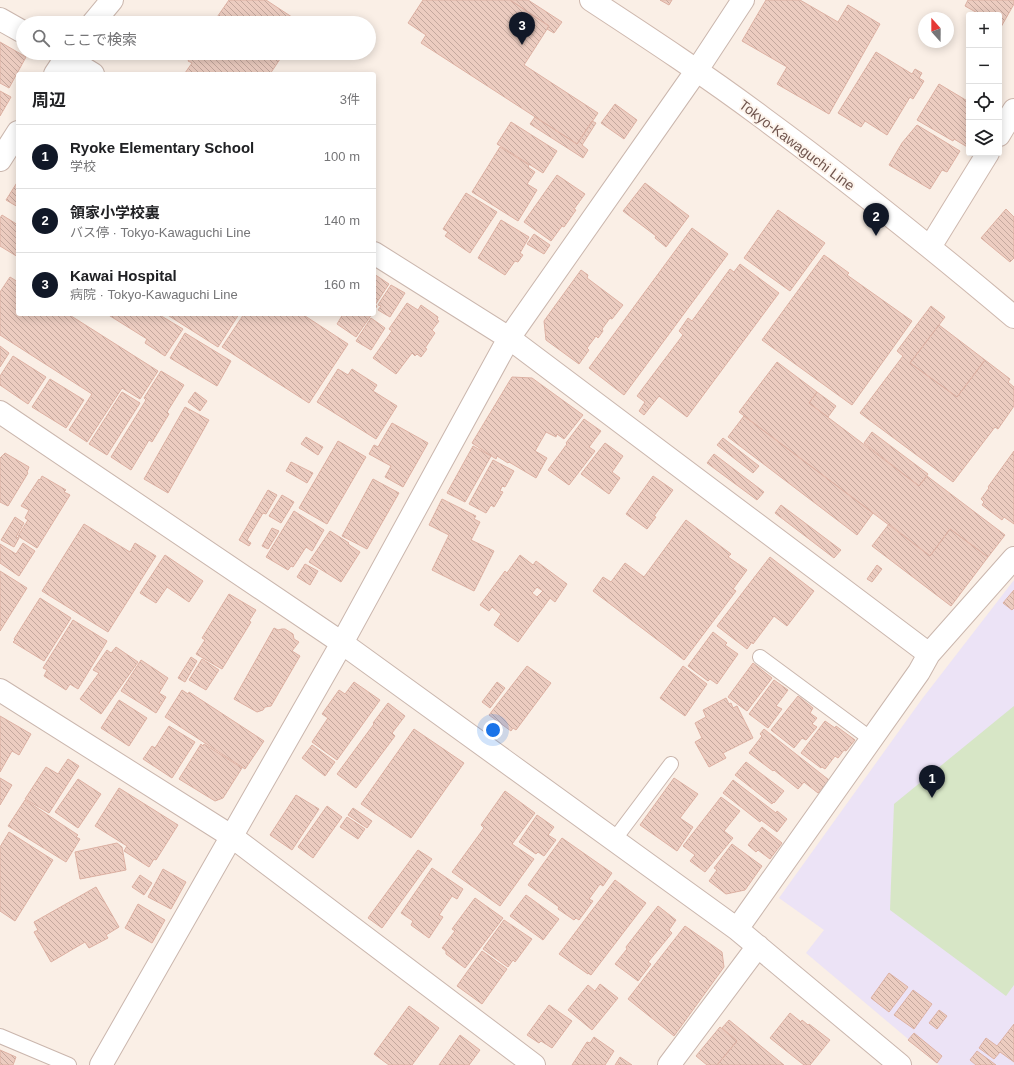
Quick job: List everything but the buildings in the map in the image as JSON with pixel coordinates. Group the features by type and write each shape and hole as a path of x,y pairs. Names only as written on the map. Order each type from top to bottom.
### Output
{"street":[{"path":"99,16 112,0"},
{"name":"Tokyo-Kawaguchi Line","path":"591,0 697,70 763,118 930,247 1014,317"},
{"path":"101,1065 342,643 509,338 697,70 743,0"},
{"path":"0,19 16,28"},
{"path":"64,60 89,72"},
{"path":"1002,130 1014,110"},
{"path":"0,160 16,135"},
{"path":"930,247 986,156"},
{"path":"376,254 509,338 929,654"},
{"path":"0,412 342,643 737,929 900,1065"},
{"path":"737,929 919,672 929,654 1014,558"},
{"path":"0,690 231,836 534,1065"},
{"path":"669,1065 758,946"}],"lane":[{"path":"760,657 871,740"},
{"path":"614,840 671,764"},
{"path":"0,1036 69,1065"}],"shaded area":[{"path":"1014,580 1014,1065 939,1065 806,953 824,930 779,898 922,699"}],"green space":[{"path":"1014,706 1014,985 1006,996 890,910 894,804"}],"place":[{"name":"Kawai Hospital","path":"522,45"},
{"name":"領家小学校裏","path":"876,236"},
{"name":"Ryoke Elementary School","path":"932,798"}]}
